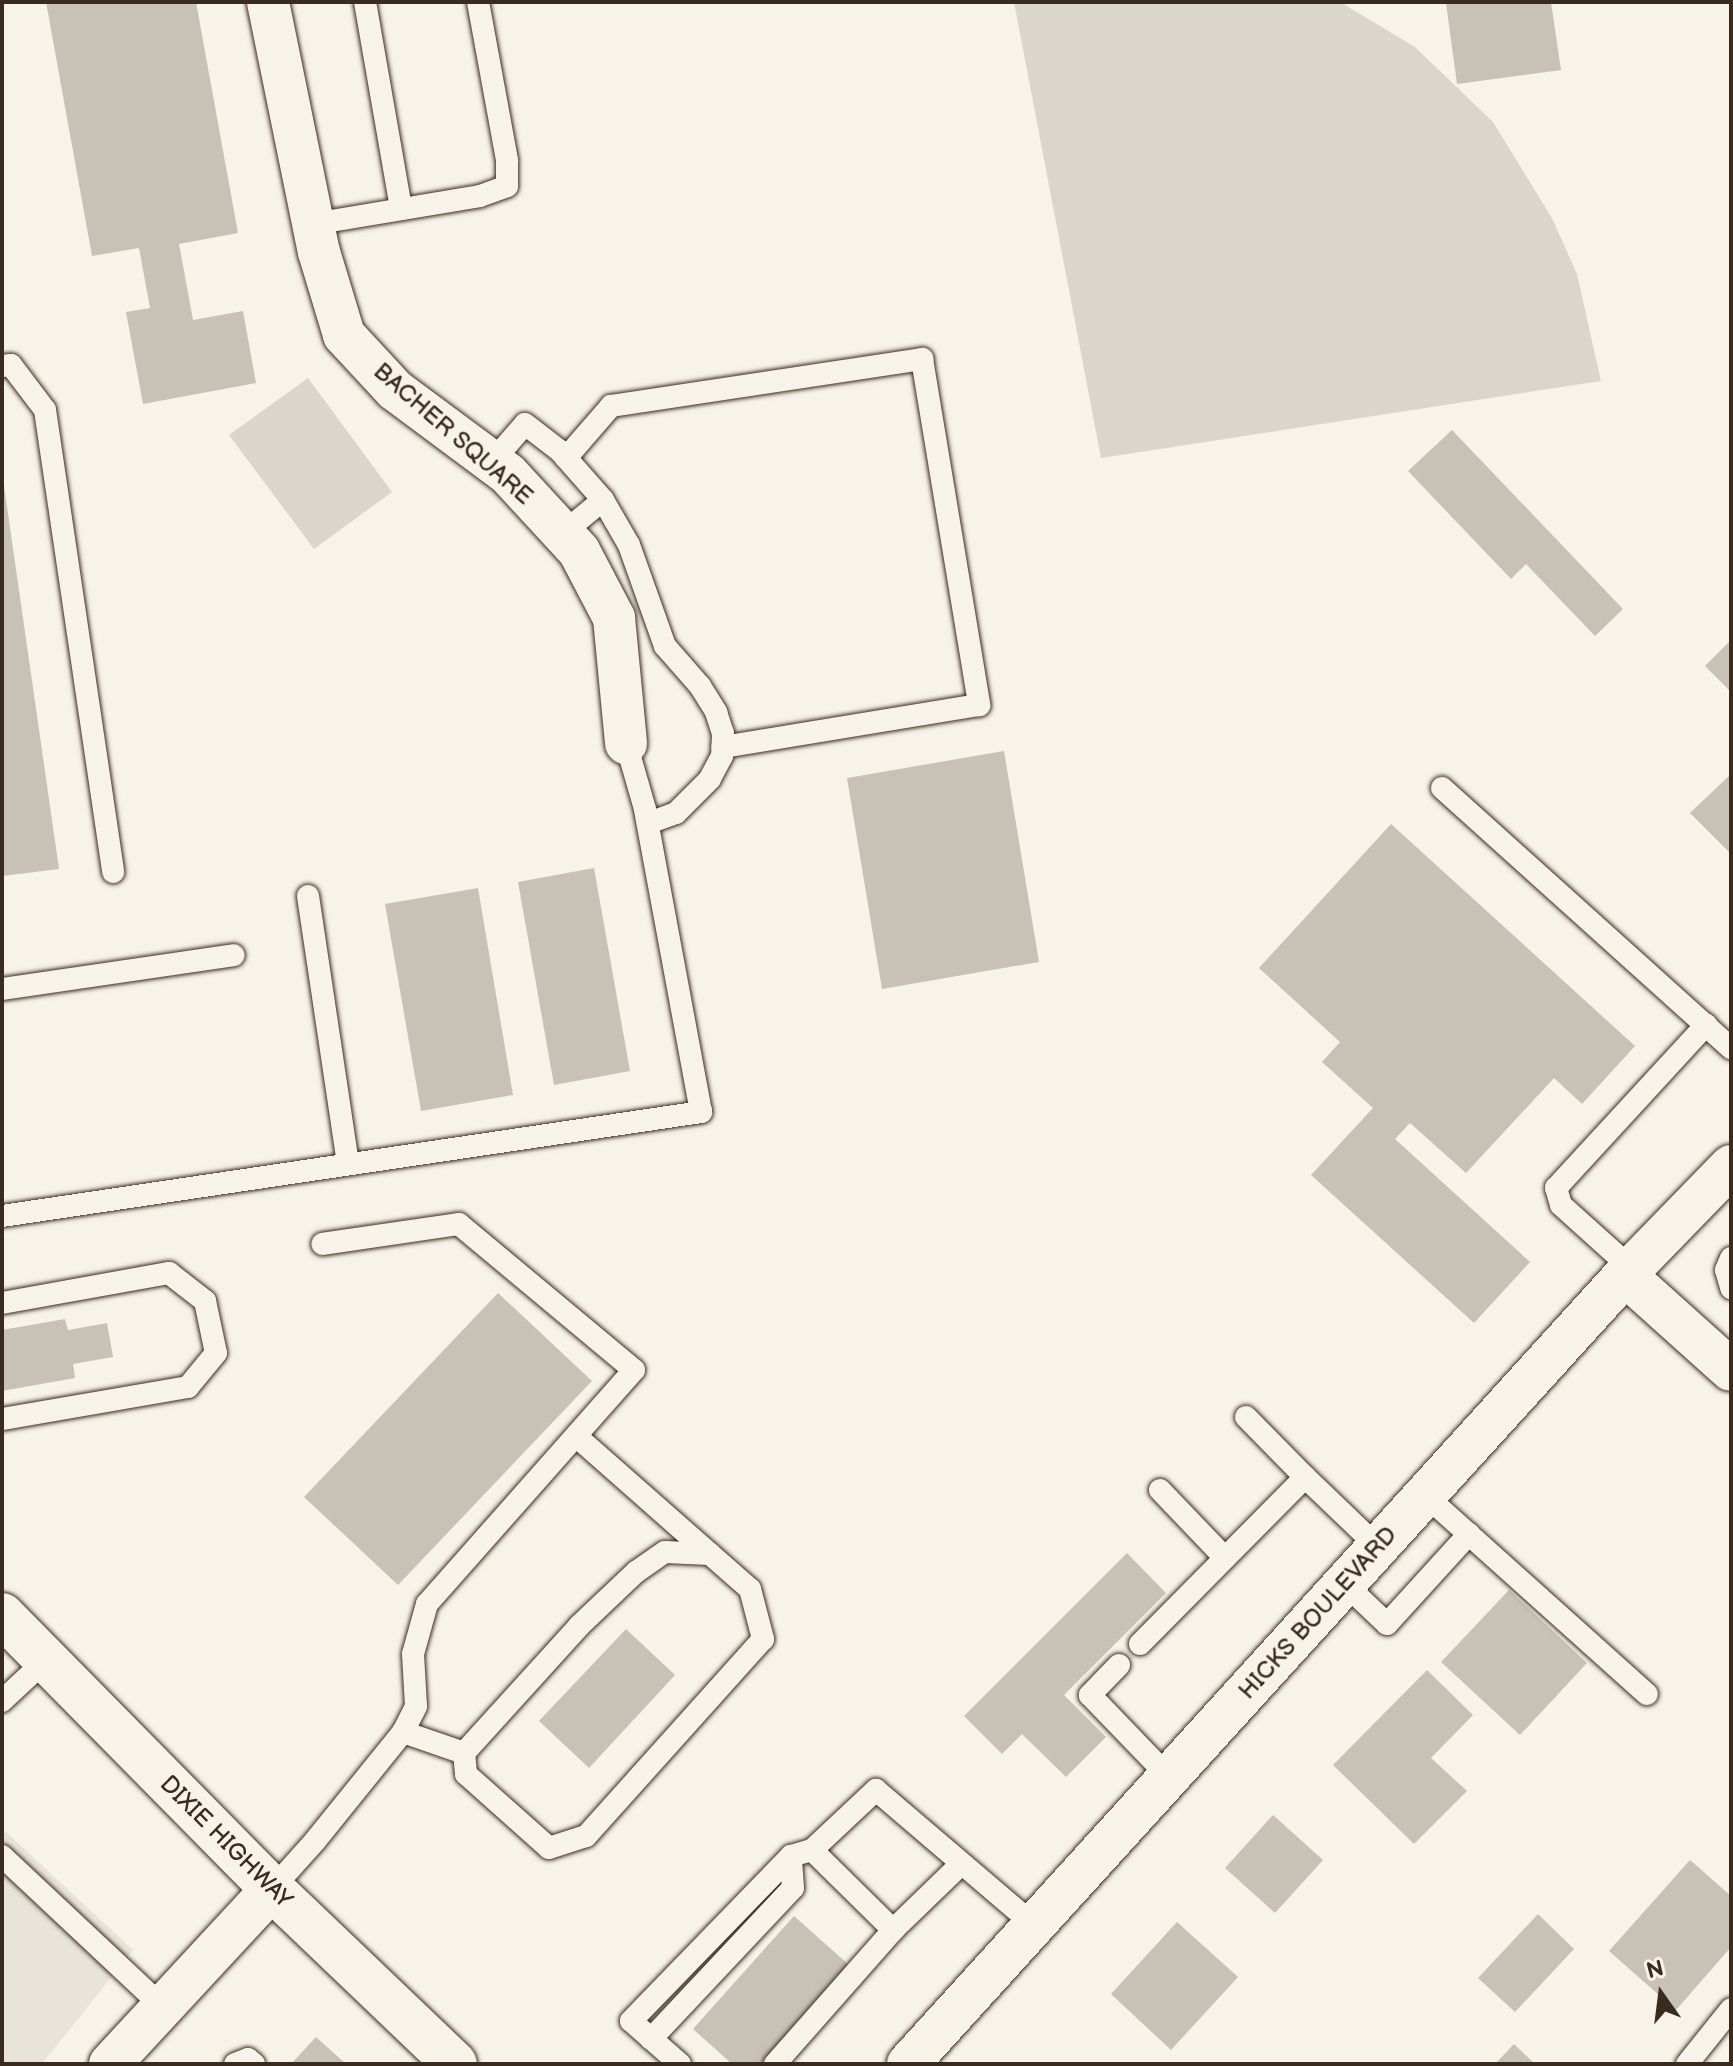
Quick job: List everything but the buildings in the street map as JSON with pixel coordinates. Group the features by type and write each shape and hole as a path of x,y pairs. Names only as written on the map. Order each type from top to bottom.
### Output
{"main road":[{"name":"DIXIE HIGHWAY","path":"2,1615 436,2058"}],"street":[{"name":"BACHER SQUARE","path":"270,12 313,224 344,335 395,390 508,474 579,551 614,618 626,743"},
{"name":"HICKS BOULEVARD","path":"908,2064 1628,1271 1731,1166"},
{"path":"1628,1271 1731,1370"},
{"path":"110,2064 272,1889"}],"lane":[{"path":"365,2 401,209"},
{"path":"313,224 480,196 507,186 507,160 478,2"},
{"path":"566,458 611,406 922,359 979,705 722,747"},
{"path":"2,366 11,365 45,410 113,872"},
{"path":"492,462 525,424 566,458 603,500 629,545 665,646 700,686 716,712 722,747 718,769 676,813 648,823"},
{"path":"563,533 603,500"},
{"path":"2,1216 701,1112 648,823 626,743"},
{"path":"1442,788 1731,1048"},
{"path":"308,896 348,1164"},
{"path":"2,989 234,955"},
{"path":"1628,1271 1561,1205 1556,1188 1706,1025"},
{"path":"272,1889 403,1732 416,1706 413,1654 427,1604 634,1370 459,1224 322,1244"},
{"path":"1731,1258 1726,1270 1731,1288"},
{"path":"2,1303 169,1273 205,1301 216,1353 188,1387 2,1419"},
{"path":"1246,1417 1378,1547"},
{"path":"576,1436 750,1589 763,1639 586,1836 549,1848 466,1774 464,1753 579,1626 636,1572 665,1552 710,1554"},
{"path":"1140,1644 1305,1477"},
{"path":"1160,1490 1225,1558"},
{"path":"1425,1495 1647,1694"},
{"path":"1345,1584 1387,1624 1469,1534"},
{"path":"2,1701 46,1660"},
{"path":"1119,1665 1090,1695 1169,1777"},
{"path":"403,1732 464,1753"},
{"path":"680,2064 631,2021 801,1853 876,1790 1034,1925"},
{"path":"801,1853 893,1930"},
{"path":"2,1856 163,2007"},
{"path":"775,2064 893,1930 961,1864"},
{"path":"1687,2064 1704,2038 1731,2009"},
{"path":"235,2064 248,2059 254,2064"}],"shaded area":[{"path":"1014,2 1340,2 1415,47 1493,122 1552,218 1577,274 1601,381 1101,458"},
{"path":"308,378 392,492 314,549 229,435"},
{"path":"2,1828 133,1950 42,2064 2,2064"}]}
